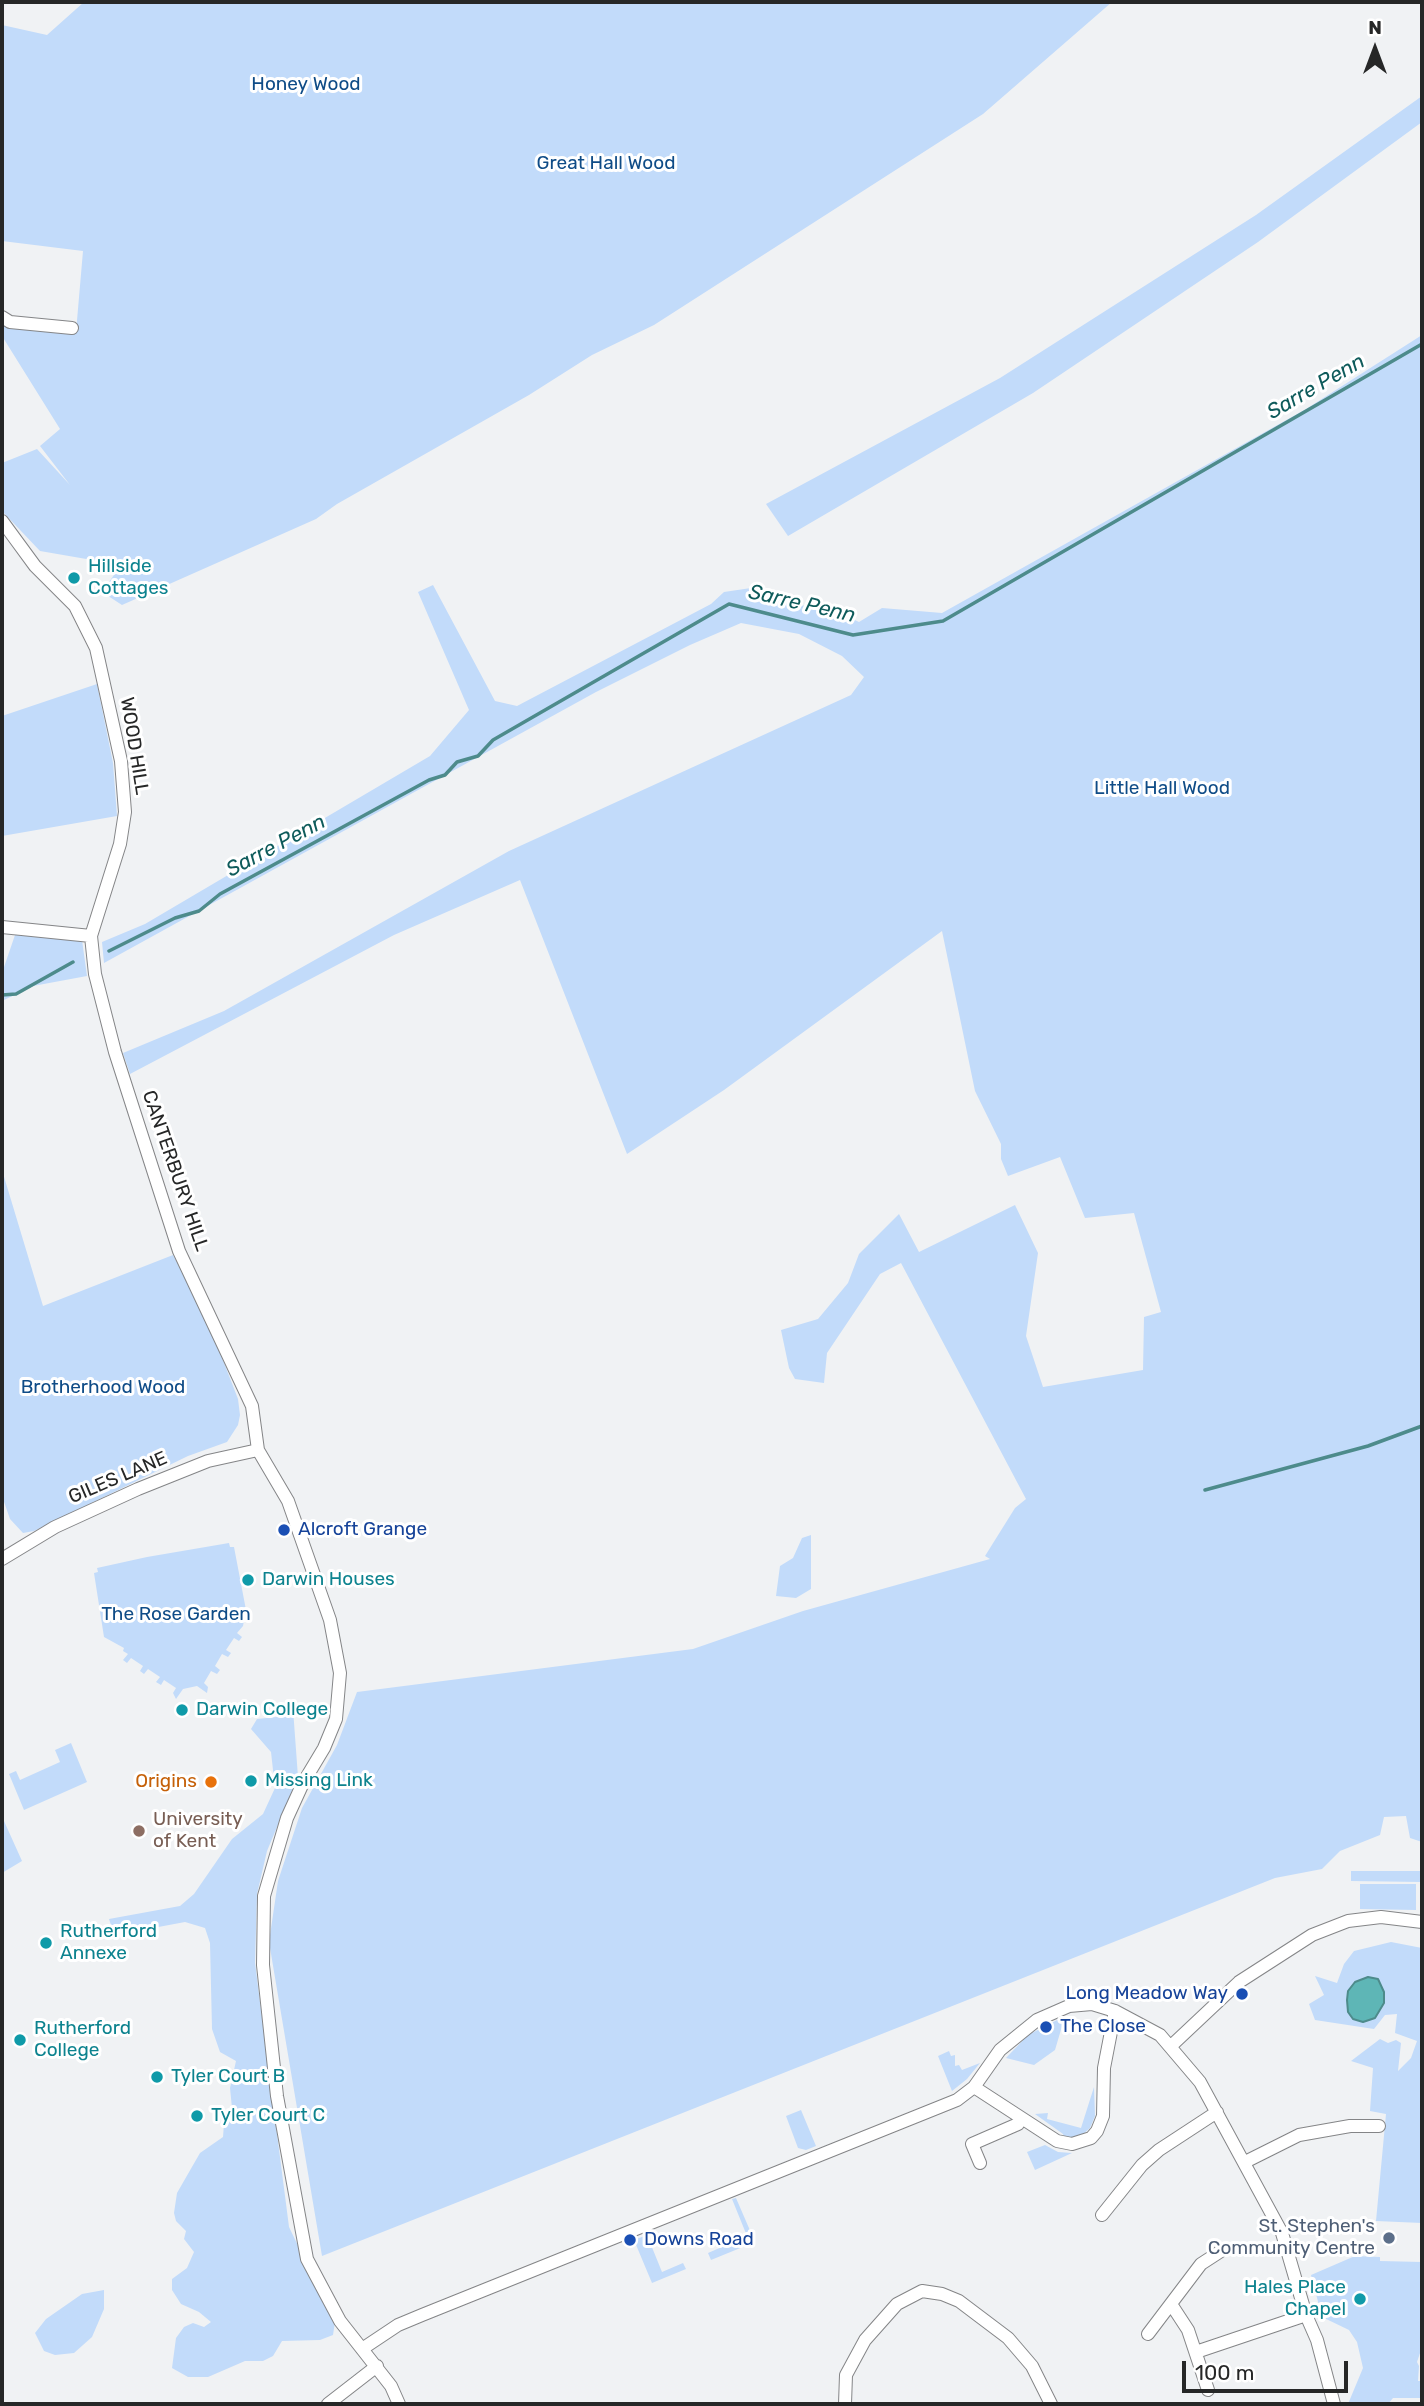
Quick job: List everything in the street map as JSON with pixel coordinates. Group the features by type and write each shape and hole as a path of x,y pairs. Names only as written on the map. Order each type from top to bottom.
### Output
{"street":[{"path":"2,317 10,322 72,328"},
{"name":"WOOD HILL","path":"2,521 35,566 75,606 96,648 121,761 124,793 120,844 91,936"},
{"path":"2,927 91,936"},
{"name":"CANTERBURY HILL","path":"91,936 94,974 119,1065 179,1251 253,1406 258,1450"},
{"path":"258,1450 288,1501 330,1620 339,1658 340,1687 336,1719 324,1748 303,1783 274,1854 264,1896 261,1934 277,2096 307,2259 340,2321 377,2366 399,2404"},
{"name":"GILES LANE","path":"2,1559 55,1527 138,1489 208,1461 258,1450"},
{"path":"1171,2046 1229,1990 1270,1959 1312,1935 1348,1921 1381,1917 1422,1922"},
{"path":"362,2349 398,2325 953,2101 974,2087 1000,2050 1037,2020 1081,2004 1115,2011 1147,2026 1189,2066 1245,2162 1282,2233 1306,2315 1317,2340 1334,2404"},
{"path":"974,2087 1064,2144 1083,2143 1097,2131 1102,2116 1104,2068 1115,2011"},
{"path":"1104,2209 1142,2165 1159,2150 1217,2112"},
{"path":"981,2163 972,2144 1018,2124 1021,2118"},
{"path":"1245,2162 1299,2135 1373,2123"},
{"path":"1148,2334 1201,2264 1216,2256"},
{"path":"845,2404 846,2375 865,2340 897,2304 922,2291 942,2294 959,2301 1008,2338 1032,2366 1052,2404"},
{"path":"1171,2304 1183,2319 1196,2352 1203,2385"},
{"path":"1196,2352 1306,2315"},
{"path":"328,2404 377,2366"}],"green space":[{"path":"84,2 1112,2 983,114 654,325 592,355 529,395 337,504 316,519 122,605 102,592 121,565 40,551 2,511 2,463 37,449 70,485 40,446 60,429 2,336 2,325 76,332 83,251 2,241 2,25 47,35"},
{"path":"1422,96 1422,122 1258,242 1033,393 788,536 766,504 1000,378 1256,215"},
{"name":"Little Hall Wood","path":"1422,335 1422,1842 1410,1838 1406,1816 1384,1817 1380,1835 1340,1851 1322,1869 1275,1878 322,2256 269,1942 278,1881 302,1808 337,1745 357,1692 693,1649 803,1611 990,1559 985,1556 1015,1508 1026,1499 901,1263 880,1274 827,1353 824,1383 795,1379 789,1368 781,1330 818,1319 848,1283 859,1254 899,1214 919,1252 1015,1205 1038,1253 1026,1336 1043,1387 1143,1370 1144,1317 1161,1312 1134,1213 1085,1218 1060,1157 1008,1176 1001,1159 1001,1144 975,1091 942,931 724,1090 627,1154 520,880 394,935 130,1074 123,1053 224,1011 509,851 851,695 864,677 842,656 799,634 741,623 690,645 596,692 104,963 102,942 145,924 430,756 469,710 418,592 433,585 495,701 517,706 711,604 724,592 751,588 778,594 794,607 819,603 859,622 882,608 942,613 1306,409"},
{"path":"97,684 113,763 117,816 2,836 2,716"},
{"path":"15,935 82,940 87,976 33,986 2,1001 2,973"},
{"name":"Brotherhood Wood","path":"2,1170 43,1306 173,1255 211,1329 238,1399 240,1415 238,1425 227,1442 188,1456 34,1531 23,1533 10,1519 2,1496"},
{"path":"811,1535 811,1589 796,1598 776,1596 780,1566 793,1558 802,1538"},
{"name":"The Rose Garden","path":"229,1543 230,1547 234,1547 246,1610 243,1626 237,1633 242,1637 239,1641 234,1638 226,1650 231,1653 228,1657 222,1654 215,1666 220,1670 217,1674 211,1671 204,1683 208,1687 207,1693 197,1686 183,1689 176,1699 173,1693 176,1688 164,1680 161,1685 156,1682 160,1677 148,1669 144,1674 140,1671 143,1666 131,1658 127,1663 123,1660 128,1654 123,1651 124,1648 104,1637 94,1573 98,1572 97,1568"},
{"path":"293,1709 298,1777 267,1851 257,1894 255,1963 289,2227 335,2322 333,2335 320,2340 282,2341 273,2356 263,2361 245,2361 208,2377 188,2377 172,2368 176,2338 184,2327 193,2323 204,2327 211,2322 199,2312 181,2304 172,2290 172,2279 187,2268 194,2252 184,2239 186,2231 176,2221 174,2213 177,2193 200,2153 223,2137 225,2111 232,2108 230,2088 236,2061 220,2052 212,2029 210,1943 205,1928 185,1922 137,1931 133,1935 112,1928 109,1919 180,1906 194,1894 232,1839 263,1814 275,1788 271,1752 251,1729 257,1719 276,1717"},
{"path":"71,1743 87,1782 24,1810 9,1774 16,1771 20,1780 60,1762 55,1750"},
{"path":"4,1821 22,1861 2,1873 2,1822"},
{"path":"1351,1871 1422,1871 1422,1882 1351,1881"},
{"path":"1360,1884 1416,1884 1416,1910 1360,1909"},
{"path":"1391,1942 1422,1948 1422,2223 1376,2221 1386,2114 1370,2111 1373,2068 1351,2061 1380,2039 1388,2043 1396,2040 1401,2043 1398,2071 1411,2058 1417,2041 1395,2033 1397,2014 1385,2015 1374,2029 1315,2020 1309,2004 1324,1995 1315,1976 1337,1983 1344,1964 1354,1951"},
{"path":"1065,2016 1055,2050 1034,2065 1006,2058 1028,2035"},
{"path":"949,2051 951,2056 955,2055 955,2066 959,2065 962,2070 980,2063 967,2079 952,2091 938,2056"},
{"path":"1094,2087 1095,2116 1090,2128 1080,2137 1065,2139 1063,2134 1035,2114 1048,2113 1047,2119 1081,2128"},
{"path":"801,2110 816,2146 806,2150 798,2148 786,2116"},
{"path":"1045,2145 1058,2152 1072,2153 1035,2170 1027,2152"},
{"path":"736,2198 755,2242 711,2260 708,2253 747,2236 732,2199"},
{"path":"647,2235 662,2272 683,2263 686,2269 652,2283 634,2240"},
{"path":"1355,2256 1380,2257 1380,2261 1422,2262 1422,2347 1417,2362 1418,2381 1422,2381 1422,2398 1393,2398 1388,2404 1348,2404 1363,2368 1357,2342 1349,2330 1322,2317 1311,2275"},
{"path":"104,2290 104,2309 92,2337 74,2353 55,2355 44,2351 35,2333 46,2319 82,2294"}],"shaded area":[{"path":"1368,1977 1378,1979 1384,1992 1384,2003 1375,2018 1363,2022 1353,2019 1348,2012 1348,1991 1355,1982"}],"waterway":[{"name":"Sarre Penn","path":"109,951 175,918 199,911 220,894 429,780 445,775 457,762 478,756 493,740 729,604 853,635 943,621 1422,344"},
{"name":"Sarre Penn","path":"2,995 16,994 73,962"},
{"path":"1205,1490 1368,1446 1422,1426"}],"place":[{"name":"Hillside Cottages","path":"74,578"},
{"name":"Alcroft Grange","path":"284,1530"},
{"name":"Darwin Houses","path":"248,1580"},
{"name":"Darwin College","path":"182,1710"},
{"name":"Missing Link","path":"251,1781"},
{"name":"Origins","path":"211,1782"},
{"name":"University of Kent","path":"139,1831"},
{"name":"Rutherford Annexe","path":"46,1943"},
{"name":"Long Meadow Way","path":"1242,1994"},
{"name":"The Close","path":"1046,2027"},
{"name":"Rutherford College","path":"20,2040"},
{"name":"Tyler Court B","path":"157,2077"},
{"name":"Tyler Court C","path":"197,2116"},
{"name":"St. Stephen's Community Centre","path":"1389,2238"},
{"name":"Downs Road","path":"630,2240"},
{"name":"Hales Place Chapel","path":"1360,2299"}],"park label":[{"name":"Honey Wood","path":"306,85"},
{"name":"Great Hall Wood","path":"606,164"}]}
